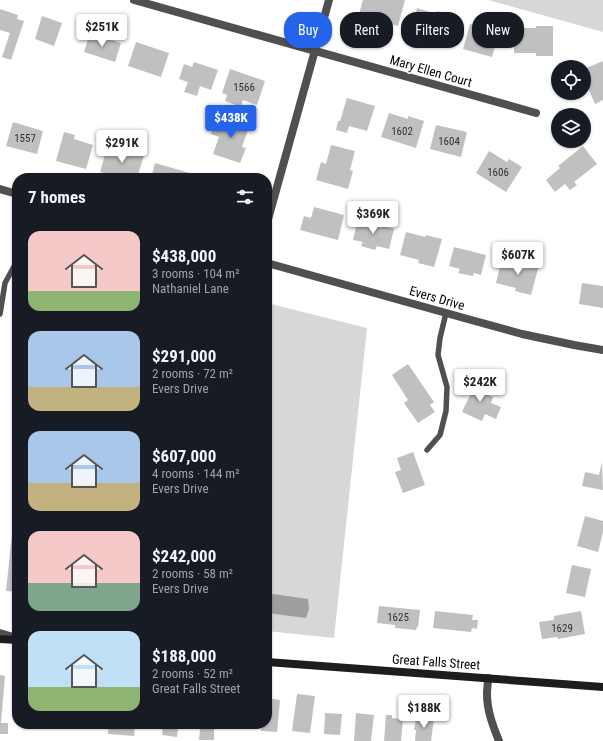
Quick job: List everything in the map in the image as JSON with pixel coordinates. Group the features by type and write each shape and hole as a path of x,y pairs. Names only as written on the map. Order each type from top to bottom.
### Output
{"main road":[{"path":"0,639 12,639"},
{"name":"Great Falls Street","path":"272,662 603,687"}],"street":[{"name":"Mary Ellen Court","path":"134,0 536,113"},
{"path":"272,205 329,0"},
{"path":"0,189 12,193"},
{"name":"Evers Drive","path":"272,264 522,334 603,350"},
{"path":"488,678 488,706 492,725 499,741"}],"lane":[{"path":"0,314 5,283 12,270"},
{"path":"427,450 440,435 446,411 447,387 438,355 440,338 446,313"},
{"path":"0,632 12,637"}],"shaded area":[{"path":"488,0 603,0 603,32"},
{"path":"272,304 367,328 334,638 272,632"},
{"path":"272,594 308,599 309,609 306,618 272,614"}],"building":[{"path":"363,0 405,0 398,26 393,24 393,12 360,12"},
{"path":"417,8 430,12 416,12"},
{"path":"0,9 18,15 17,19 24,21 11,60 2,57 10,33 0,30"},
{"path":"42,16 62,23 54,46 35,39"},
{"path":"470,24 472,25 472,48 495,48 492,57 463,49"},
{"path":"536,26 553,26 553,56 536,56 536,53 514,53 514,48 524,48 524,28 536,28"},
{"path":"90,33 121,43 115,62 84,52"},
{"path":"136,42 169,53 161,77 128,66"},
{"path":"603,61 603,100 595,104 591,95 591,66"},
{"path":"194,62 218,70 211,90 200,86 197,96 184,92 188,82 179,79 184,64 192,67"},
{"path":"230,69 265,81 257,105 243,100 241,107 225,101 227,95 222,93"},
{"path":"347,98 375,106 367,131 349,126 347,133 336,130"},
{"path":"389,113 408,119 408,116 424,121 416,148 381,137"},
{"path":"226,117 250,124 242,147 246,148 240,163 213,154 219,137 211,134 214,125 222,127"},
{"path":"13,122 43,131 37,154 6,146"},
{"path":"436,125 467,132 461,157 430,149"},
{"path":"64,132 75,135 74,139 93,145 86,169 56,161"},
{"path":"331,145 355,151 350,170 353,171 348,189 316,180 321,162 326,164"},
{"path":"107,148 127,153 128,150 144,155 139,173 100,172"},
{"path":"580,148 585,148 597,164 574,182 577,185 570,190 565,184 555,192 546,180 560,168 558,166"},
{"path":"489,151 507,162 509,159 522,167 506,192 476,173"},
{"path":"155,163 190,173 152,173"},
{"path":"314,207 344,215 338,240 300,230 304,216 311,218"},
{"path":"358,219 394,229 389,249 377,246 375,250 361,246 363,242 353,240"},
{"path":"406,232 425,237 426,235 442,239 434,267 418,263 419,260 400,255"},
{"path":"454,247 486,255 481,275 474,273 473,276 458,273 460,269 449,266"},
{"path":"502,258 523,264 523,261 539,265 531,295 515,291 516,288 496,283"},
{"path":"582,283 603,286 603,308 579,304"},
{"path":"408,364 434,402 430,405 435,412 418,423 404,403 408,400 392,375"},
{"path":"474,377 485,382 480,392 493,397 491,403 501,407 496,419 485,414 482,421 462,412 472,391 469,389"},
{"path":"413,452 425,485 403,493 395,472 401,470 397,458"},
{"path":"602,462 603,490 582,486 585,472 599,475"},
{"path":"585,516 603,521 603,532 598,552 577,546"},
{"path":"12,534 12,592 6,591"},
{"path":"572,565 591,569 585,597 566,593"},
{"path":"379,606 420,610 418,627 416,630 395,628 395,625 377,623"},
{"path":"435,611 473,615 472,620 478,620 477,629 472,628 471,632 433,628"},
{"path":"581,611 585,634 558,639 557,637 542,639 539,622 554,620 554,616"},
{"path":"0,675 5,676 1,723 8,723 8,734 0,734"},
{"path":"297,694 315,696 310,733 292,731"},
{"path":"272,699 280,700 277,732 261,731 261,729 272,729"},
{"path":"325,713 342,714 340,735 324,734"},
{"path":"356,713 374,715 371,741 354,741"},
{"path":"386,715 392,715 392,718 403,719 401,741 384,741"},
{"path":"416,718 434,719 431,741 415,741 416,730 414,730"},
{"path":"108,729 135,729 134,736 108,734"},
{"path":"163,729 178,729 177,737 162,735"},
{"path":"200,729 214,729 214,740 199,740"}]}
